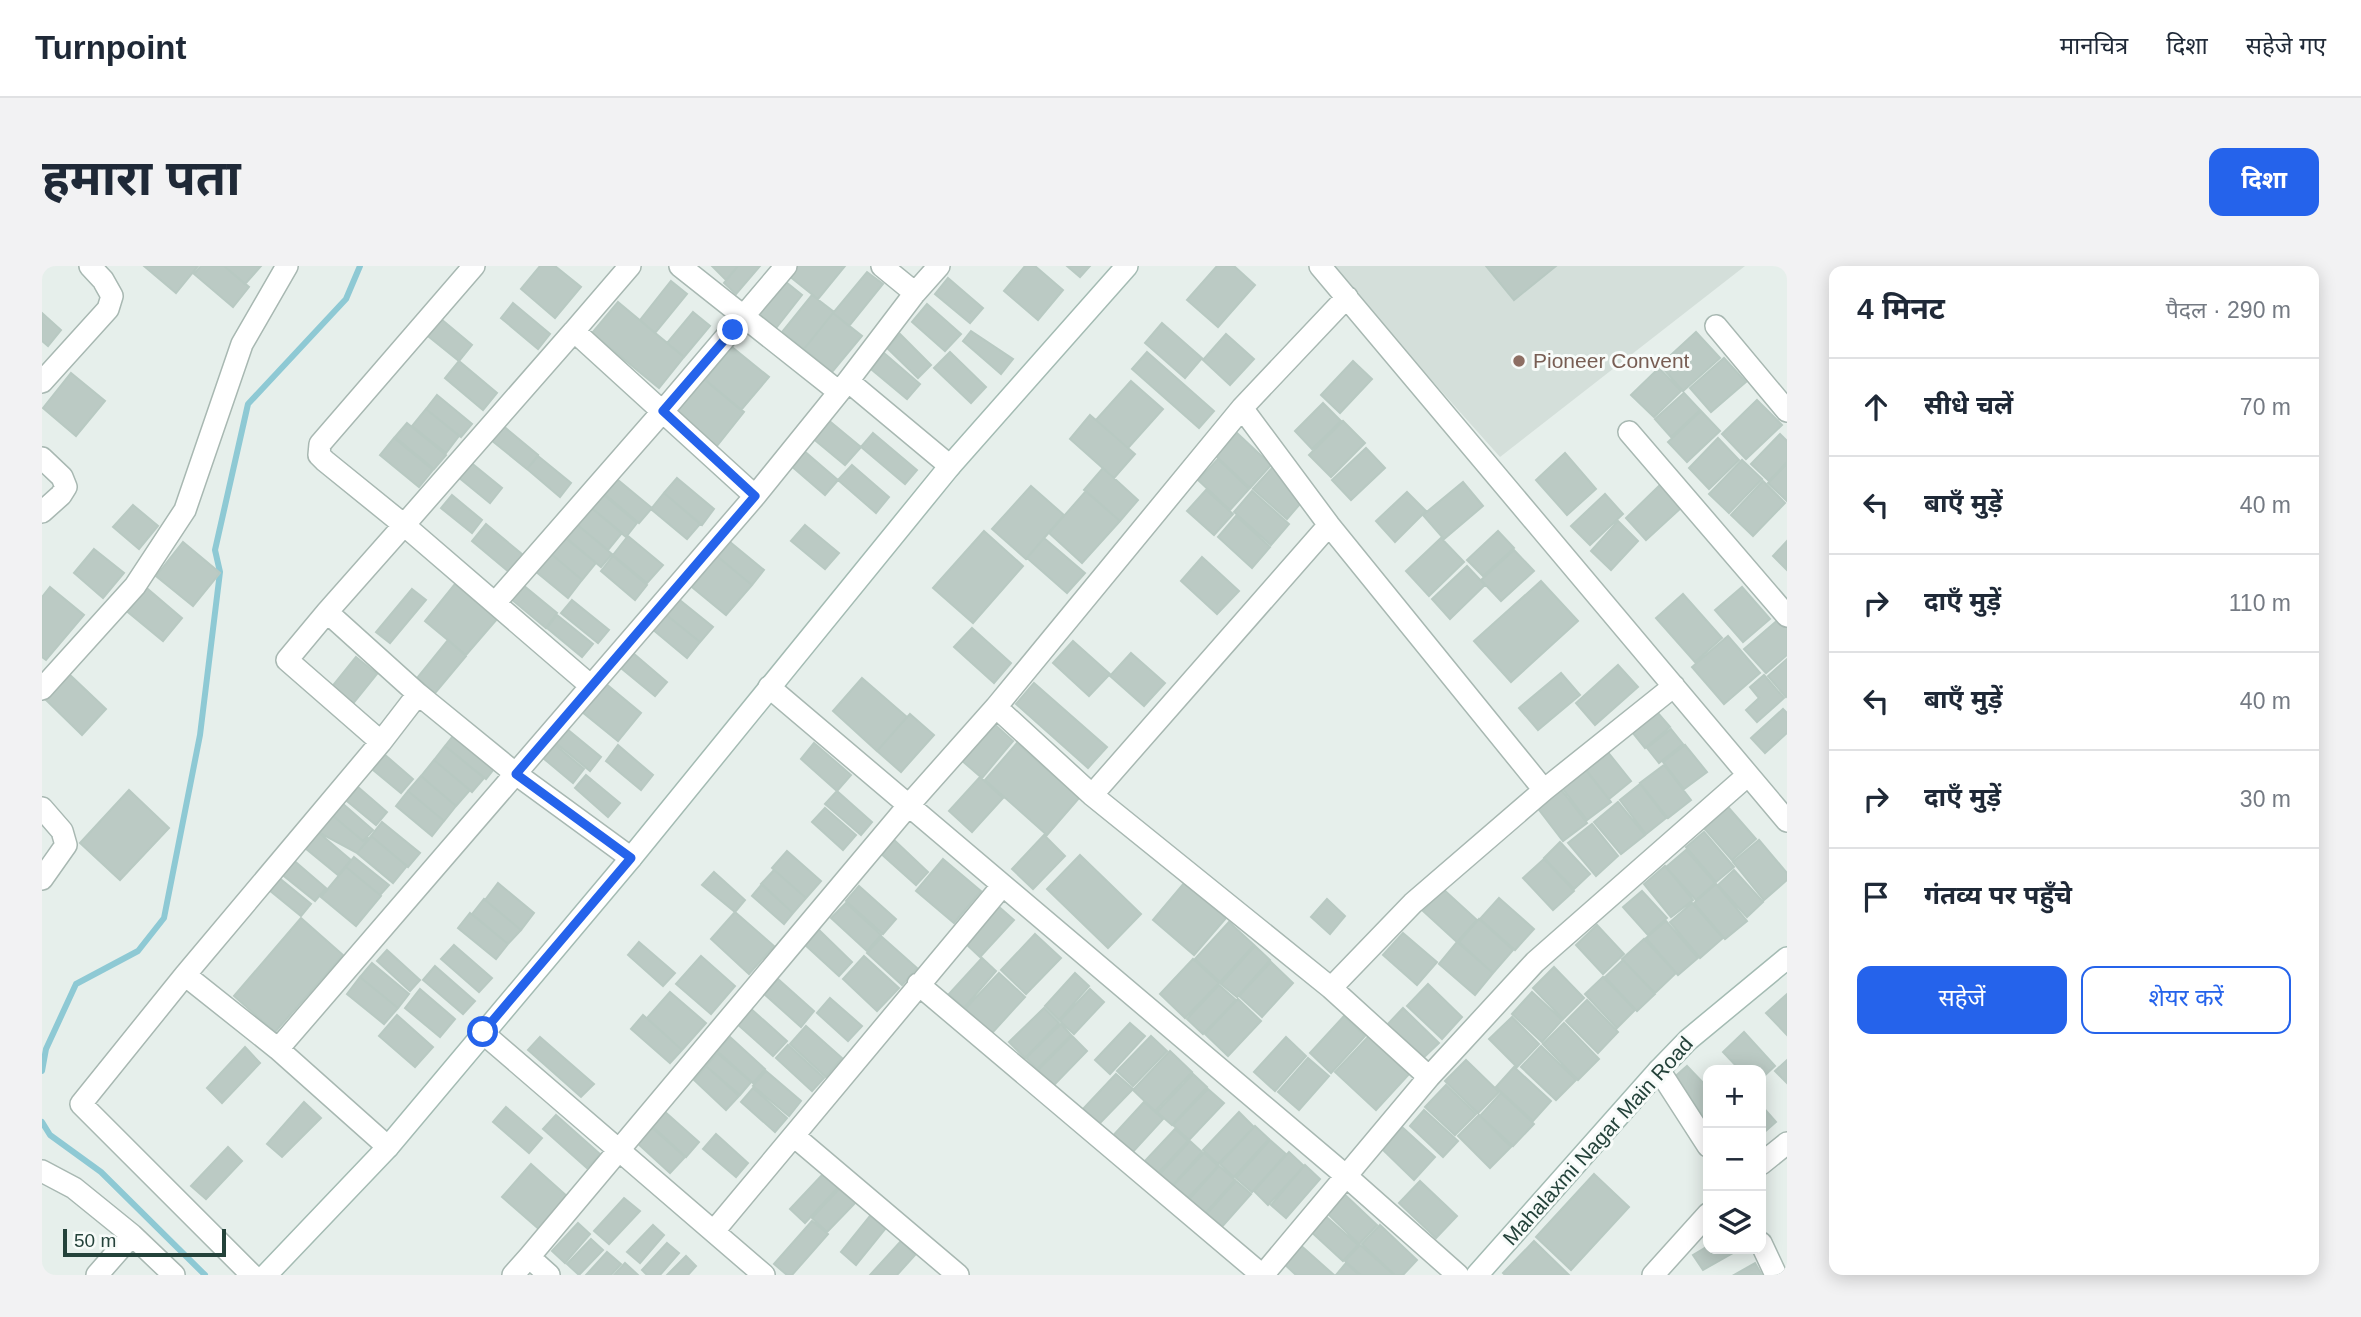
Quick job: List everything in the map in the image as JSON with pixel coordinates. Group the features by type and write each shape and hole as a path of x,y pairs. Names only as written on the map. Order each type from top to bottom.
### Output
{"street":[{"path":"42,382 107,309 112,296 103,279 90,266"},
{"path":"42,689 135,586 185,510 243,344 287,266"},
{"path":"474,266 320,444 319,454 592,685"},
{"path":"381,742 287,660 630,266"},
{"path":"680,266 744,317 843,386 950,466"},
{"path":"495,603 786,266"},
{"path":"882,266 915,293"},
{"path":"278,1049 755,496 939,266"},
{"path":"266,1275 388,1147 631,858 950,466 1127,266"},
{"path":"1320,266 1787,821"},
{"path":"513,1275 908,806 996,707 1242,408 1347,297"},
{"path":"1716,326 1787,411"},
{"path":"574,331 755,496"},
{"path":"1242,408 1329,525 1544,790"},
{"path":"1629,432 1787,616"},
{"path":"42,458 62,477 66,487 42,512"},
{"path":"1091,795 1329,525"},
{"path":"327,612 418,694 516,774 631,858"},
{"path":"1331,988 1413,903 1544,790 1674,686"},
{"path":"769,687 1345,1175 1458,1275"},
{"path":"253,1275 81,1104 418,694"},
{"path":"996,707 1091,795 1331,988 1429,1077"},
{"path":"918,985 1262,1275 1429,1077 1535,962 1748,775"},
{"path":"42,808 62,831 66,845 42,879"},
{"path":"714,1231 1003,886"},
{"name":"Mahalaxmi Nagar Main Road","path":"1477,1275 1688,1040 1787,958"},
{"path":"186,975 278,1049 388,1147"},
{"path":"483,1032 764,1275"},
{"path":"1659,1070 1703,1138"},
{"path":"794,1136 958,1275"},
{"path":"1766,1160 1787,1143"},
{"path":"42,1171 74,1188 132,1234 174,1275"},
{"path":"1653,1275 1703,1220"},
{"path":"97,1275 132,1234"},
{"path":"1766,1254 1776,1275"},
{"path":"529,1257 549,1275"}],"shaded area":[{"name":"Pioneer Convent","path":"1330,266 1745,266 1500,457"}],"building":[{"path":"144,266 198,266 176,293"},
{"path":"201,266 224,266 249,287 233,307 194,274"},
{"path":"224,266 261,266 245,284"},
{"path":"540,266 555,266 581,287 555,318 521,289"},
{"path":"712,266 738,266 726,280"},
{"path":"738,266 760,266 736,294 724,283"},
{"path":"795,266 845,266 818,299 788,275"},
{"path":"1025,266 1035,266 1063,290 1038,320 1004,291"},
{"path":"1067,266 1090,266 1080,277"},
{"path":"1217,266 1234,266 1255,285 1218,327 1187,300"},
{"path":"1486,266 1556,266 1514,300"},
{"path":"867,272 883,284 849,326 833,313"},
{"path":"781,278 802,295 776,328 754,310"},
{"path":"948,278 983,308 970,323 935,294"},
{"path":"671,281 687,294 655,333 640,320"},
{"path":"812,295 834,312 804,349 782,332"},
{"path":"618,302 684,357 659,388 592,333"},
{"path":"513,303 550,334 538,349 501,318"},
{"path":"927,304 961,334 945,351 912,322"},
{"path":"693,312 710,326 684,357 667,343"},
{"path":"42,313 61,330 48,346 42,341"},
{"path":"833,313 862,336 832,372 804,349"},
{"path":"441,319 472,345 459,361 428,336"},
{"path":"1162,323 1202,358 1185,378 1145,343"},
{"path":"971,331 1013,359 1001,374 963,341"},
{"path":"1696,332 1720,358 1683,391 1660,365"},
{"path":"900,334 931,365 918,378 887,348"},
{"path":"1226,334 1254,359 1230,385 1203,360"},
{"path":"732,347 769,377 741,410 705,380"},
{"path":"950,352 986,387 971,403 934,368"},
{"path":"1147,352 1214,411 1199,428 1132,369"},
{"path":"884,353 920,384 907,399 871,369"},
{"path":"1724,358 1746,382 1711,412 1690,388"},
{"path":"459,361 497,393 483,410 445,378"},
{"path":"1353,361 1372,379 1340,413 1321,395"},
{"path":"1659,368 1681,391 1654,417 1631,395"},
{"path":"71,373 105,401 76,436 43,408"},
{"path":"702,377 744,412 716,447 673,411"},
{"path":"1131,381 1163,409 1128,448 1096,420"},
{"path":"1684,393 1700,410 1671,437 1655,419"},
{"path":"437,395 472,424 461,437 426,409"},
{"path":"1757,400 1782,425 1746,459 1722,434"},
{"path":"1323,403 1341,421 1312,449 1295,431"},
{"path":"426,409 459,436 446,453 412,426"},
{"path":"1701,411 1720,431 1687,462 1668,442"},
{"path":"1090,415 1135,454 1114,478 1070,439"},
{"path":"827,419 861,447 845,465 811,437"},
{"path":"1343,421 1365,443 1331,477 1309,455"},
{"path":"407,423 446,455 434,469 395,437"},
{"path":"502,425 538,455 527,469 490,439"},
{"path":"873,433 917,470 905,484 861,447"},
{"path":"1237,433 1271,465 1250,488 1216,456"},
{"path":"1780,434 1787,441 1787,462 1769,481 1751,464"},
{"path":"394,438 433,470 419,487 380,455"},
{"path":"1718,438 1739,460 1709,489 1689,468"},
{"path":"1366,448 1385,468 1351,500 1332,480"},
{"path":"803,450 838,480 825,495 790,465"},
{"path":"1565,453 1596,489 1567,515 1536,480"},
{"path":"538,456 571,483 560,497 527,469"},
{"path":"1218,459 1249,489 1230,510 1198,480"},
{"path":"1742,460 1762,479 1729,513 1709,494"},
{"path":"469,461 502,488 490,503 457,476"},
{"path":"1787,464 1787,501 1768,483"},
{"path":"852,465 889,497 876,513 838,480"},
{"path":"1273,467 1306,497 1287,519 1253,489"},
{"path":"1103,468 1138,500 1120,521 1084,490"},
{"path":"612,475 652,508 639,523 600,490"},
{"path":"677,478 714,509 702,525 664,493"},
{"path":"1763,481 1785,503 1753,536 1731,515"},
{"path":"1463,482 1483,506 1444,539 1423,515"},
{"path":"1661,484 1682,507 1646,540 1626,518"},
{"path":"1031,486 1064,515 1026,559 992,529"},
{"path":"1206,490 1233,514 1214,535 1187,511"},
{"path":"599,491 637,523 626,537 588,505"},
{"path":"1086,491 1120,521 1082,563 1049,533"},
{"path":"1252,491 1289,524 1271,545 1234,512"},
{"path":"1407,492 1426,511 1395,542 1376,521"},
{"path":"664,493 700,524 687,539 651,509"},
{"path":"1605,494 1623,514 1590,545 1571,526"},
{"path":"452,495 482,520 472,533 441,508"},
{"path":"133,505 158,526 139,549 113,527"},
{"path":"588,505 622,533 608,550 574,522"},
{"path":"1236,516 1270,547 1252,568 1218,537"},
{"path":"1618,521 1638,541 1611,570 1591,551"},
{"path":"574,522 612,554 601,567 563,535"},
{"path":"486,524 523,555 509,572 472,541"},
{"path":"805,525 839,553 825,569 791,541"},
{"path":"984,531 1023,566 973,623 933,588"},
{"path":"1498,531 1514,548 1483,576 1467,560"},
{"path":"563,536 596,563 582,580 549,552"},
{"path":"628,536 663,565 647,583 613,555"},
{"path":"1044,538 1085,573 1067,593 1027,558"},
{"path":"1441,538 1464,562 1429,596 1406,571"},
{"path":"1787,541 1787,570 1773,556"},
{"path":"183,542 220,573 193,606 156,576"},
{"path":"730,542 764,570 752,585 718,557"},
{"path":"94,549 124,573 103,598 74,573"},
{"path":"1514,550 1534,571 1501,601 1481,580"},
{"path":"549,552 582,580 568,598 534,570"},
{"path":"613,556 647,585 635,600 601,571"},
{"path":"717,556 752,585 726,615 692,587"},
{"path":"1202,557 1239,591 1217,614 1181,581"},
{"path":"1467,566 1485,585 1450,619 1432,599"},
{"path":"1541,581 1578,621 1511,682 1474,641"},
{"path":"142,584 182,618 163,641 123,608"},
{"path":"455,584 497,619 466,655 425,621"},
{"path":"523,585 557,613 546,628 511,599"},
{"path":"50,587 84,615 46,660 42,657 42,597"},
{"path":"1742,587 1770,619 1743,642 1715,610"},
{"path":"412,589 426,600 390,643 376,632"},
{"path":"1683,594 1722,638 1695,662 1656,618"},
{"path":"676,597 713,627 700,642 663,612"},
{"path":"572,600 609,630 598,643 561,613"},
{"path":"665,614 700,642 687,658 652,629"},
{"path":"557,615 593,644 582,657 547,628"},
{"path":"1780,618 1787,626 1787,655 1766,673 1744,649"},
{"path":"972,628 1011,663 994,683 954,647"},
{"path":"1728,636 1760,673 1724,704 1692,667"},
{"path":"448,640 466,656 435,693 417,678"},
{"path":"1073,641 1110,674 1089,696 1053,663"},
{"path":"633,653 667,682 655,696 621,668"},
{"path":"1131,653 1165,683 1144,706 1110,676"},
{"path":"356,657 377,674 351,706 330,689"},
{"path":"1787,659 1787,696 1786,697 1768,676"},
{"path":"1618,665 1638,687 1595,725 1576,703"},
{"path":"1561,673 1580,695 1538,730 1519,708"},
{"path":"69,674 106,709 82,735 45,699"},
{"path":"1764,675 1784,698 1757,722 1746,710 1759,698 1750,687"},
{"path":"862,678 907,717 877,751 833,711"},
{"path":"605,683 641,713 618,741 581,711"},
{"path":"1034,683 1107,747 1088,768 1016,704"},
{"path":"1783,709 1787,713 1787,733 1765,753 1751,738"},
{"path":"1657,712 1670,727 1645,748 1632,732"},
{"path":"910,714 934,735 901,772 877,751"},
{"path":"992,722 1013,741 982,778 960,759"},
{"path":"567,729 601,757 590,771 556,743"},
{"path":"1671,729 1683,744 1659,763 1647,748"},
{"path":"457,731 498,764 486,779 445,746"},
{"path":"814,743 851,775 837,791 801,759"},
{"path":"1017,743 1079,798 1047,835 985,780"},
{"path":"554,744 584,769 573,783 543,758"},
{"path":"618,745 653,775 641,790 606,761"},
{"path":"1685,745 1707,772 1684,789 1663,762"},
{"path":"445,746 484,778 472,792 434,760"},
{"path":"1603,746 1631,781 1609,799 1581,763"},
{"path":"384,754 413,779 401,793 372,769"},
{"path":"434,760 470,790 456,806 421,776"},
{"path":"1664,765 1691,800 1668,818 1640,783"},
{"path":"1583,767 1611,802 1587,820 1560,785"},
{"path":"586,775 620,803 608,817 575,788"},
{"path":"421,776 456,806 444,821 408,791"},
{"path":"980,777 1003,798 972,832 949,811"},
{"path":"1640,784 1666,818 1646,834 1620,800"},
{"path":"358,787 387,812 376,825 347,801"},
{"path":"1559,787 1587,823 1563,841 1536,806"},
{"path":"129,790 169,828 120,880 80,843"},
{"path":"408,791 444,821 432,836 396,806"},
{"path":"837,791 872,822 861,835 825,804"},
{"path":"1618,802 1645,835 1621,854 1594,822"},
{"path":"342,803 373,830 363,841 332,815"},
{"path":"1728,807 1756,839 1732,860 1704,828"},
{"path":"825,808 856,835 843,850 812,822"},
{"path":"332,815 363,841 371,837 357,853 318,832"},
{"path":"382,822 420,853 408,867 371,836"},
{"path":"1592,824 1618,856 1596,876 1568,843"},
{"path":"312,827 351,860 338,875 299,843"},
{"path":"1704,832 1734,867 1716,882 1686,847"},
{"path":"1044,835 1065,856 1033,889 1012,869"},
{"path":"371,836 407,866 393,883 357,853"},
{"path":"892,838 928,872 916,885 879,852"},
{"path":"1759,840 1787,873 1787,880 1764,900 1733,862"},
{"path":"1560,842 1590,874 1574,889 1544,858"},
{"path":"1686,850 1715,883 1696,900 1666,867"},
{"path":"787,851 821,881 806,898 772,868"},
{"path":"1080,855 1141,914 1108,948 1047,889"},
{"path":"354,857 389,885 380,895 346,867"},
{"path":"291,858 326,888 315,901 279,872"},
{"path":"943,859 981,891 954,923 916,891"},
{"path":"1544,859 1574,891 1553,910 1523,878"},
{"path":"1665,866 1693,900 1671,917 1644,884"},
{"path":"346,867 381,896 356,926 321,897"},
{"path":"774,870 806,898 793,913 761,884"},
{"path":"1734,870 1763,902 1747,917 1718,885"},
{"path":"714,872 745,900 735,912 702,885"},
{"path":"278,877 311,904 301,916 268,889"},
{"path":"1185,882 1226,918 1194,955 1153,920"},
{"path":"498,883 534,913 521,930 485,900"},
{"path":"762,884 793,913 784,924 752,896"},
{"path":"1716,884 1747,921 1725,939 1694,903"},
{"path":"859,886 896,919 883,934 846,901"},
{"path":"1443,889 1477,920 1457,942 1423,911"},
{"path":"1642,891 1667,918 1648,935 1623,907"},
{"path":"1499,898 1534,929 1515,950 1480,919"},
{"path":"484,899 521,930 508,944 472,914"},
{"path":"1327,899 1345,916 1330,934 1311,917"},
{"path":"846,903 881,935 867,951 831,918"},
{"path":"1692,903 1723,938 1700,958 1670,922"},
{"path":"998,906 1014,920 980,957 965,943"},
{"path":"735,912 774,946 749,974 711,939"},
{"path":"470,913 508,944 496,959 458,928"},
{"path":"301,918 343,955 275,1032 234,996"},
{"path":"1479,919 1513,950 1493,973 1459,942"},
{"path":"1666,921 1698,958 1678,975 1646,938"},
{"path":"1229,922 1254,945 1220,982 1195,959"},
{"path":"1597,925 1624,954 1603,974 1576,945"},
{"path":"818,929 852,962 839,976 804,944"},
{"path":"1403,933 1437,962 1417,985 1383,955"},
{"path":"1035,934 1061,958 1026,994 1001,970"},
{"path":"882,937 917,968 902,985 867,953"},
{"path":"1644,939 1676,973 1655,993 1622,959"},
{"path":"639,942 675,973 663,986 628,955"},
{"path":"1457,942 1493,973 1475,995 1439,964"},
{"path":"454,945 492,978 479,992 441,959"},
{"path":"1255,946 1270,960 1237,997 1221,984"},
{"path":"387,950 420,980 410,991 377,961"},
{"path":"701,956 735,986 711,1014 676,984"},
{"path":"864,956 899,988 877,1011 843,979"},
{"path":"982,958 996,971 964,1008 949,994"},
{"path":"1193,959 1219,983 1185,1018 1160,994"},
{"path":"1623,960 1655,994 1637,1011 1605,977"},
{"path":"1271,962 1293,983 1262,1017 1239,996"},
{"path":"372,963 409,994 398,1008 360,977"},
{"path":"435,966 475,1001 463,1014 423,980"},
{"path":"1554,967 1584,998 1563,1019 1533,988"},
{"path":"999,973 1025,997 992,1033 965,1009"},
{"path":"1075,973 1089,986 1059,1020 1045,1006"},
{"path":"360,977 398,1008 384,1024 347,994"},
{"path":"1603,977 1635,1010 1617,1028 1585,994"},
{"path":"778,979 814,1011 801,1027 764,994"},
{"path":"1428,984 1462,1017 1442,1039 1407,1006"},
{"path":"1219,985 1236,1000 1203,1034 1187,1019"},
{"path":"420,989 455,1019 440,1037 405,1008"},
{"path":"1090,989 1104,1002 1074,1034 1060,1021"},
{"path":"670,992 706,1023 682,1050 647,1018"},
{"path":"1532,992 1562,1020 1542,1042 1512,1014"},
{"path":"1787,994 1787,1035 1766,1013"},
{"path":"830,998 862,1026 848,1041 817,1013"},
{"path":"1238,999 1261,1021 1228,1056 1205,1034"},
{"path":"1587,1000 1618,1032 1598,1053 1566,1021"},
{"path":"750,1008 787,1041 773,1056 736,1023"},
{"path":"1044,1008 1059,1023 1025,1058 1009,1042"},
{"path":"1403,1008 1439,1043 1421,1060 1386,1026"},
{"path":"397,1015 433,1047 415,1067 379,1036"},
{"path":"643,1015 682,1050 670,1063 631,1029"},
{"path":"1344,1016 1365,1036 1331,1073 1310,1053"},
{"path":"1512,1017 1539,1044 1517,1067 1489,1039"},
{"path":"1130,1023 1145,1036 1110,1074 1095,1060"},
{"path":"1564,1023 1599,1059 1578,1080 1543,1044"},
{"path":"1061,1024 1071,1035 1037,1069 1026,1058"},
{"path":"806,1026 842,1058 826,1077 790,1044"},
{"path":"1744,1032 1775,1066 1766,1074 1766,1065 1735,1065 1723,1052"},
{"path":"1370,1035 1410,1073 1376,1110 1335,1072"},
{"path":"1072,1036 1087,1051 1053,1086 1038,1070"},
{"path":"1151,1036 1167,1051 1133,1086 1117,1071"},
{"path":"540,1037 594,1084 581,1097 528,1050"},
{"path":"730,1037 765,1069 753,1083 717,1051"},
{"path":"1286,1037 1306,1056 1275,1091 1254,1072"},
{"path":"788,1045 824,1078 812,1091 776,1058"},
{"path":"1541,1046 1576,1080 1556,1100 1521,1067"},
{"path":"245,1047 260,1063 222,1103 207,1088"},
{"path":"1170,1051 1192,1072 1155,1111 1133,1090"},
{"path":"717,1053 751,1082 740,1095 706,1066"},
{"path":"1308,1058 1329,1076 1299,1110 1278,1092"},
{"path":"1466,1060 1499,1092 1478,1113 1445,1081"},
{"path":"1787,1060 1787,1083 1775,1071"},
{"path":"706,1066 739,1096 726,1110 694,1080"},
{"path":"1687,1066 1703,1083 1703,1116 1671,1080"},
{"path":"1514,1067 1551,1101 1533,1121 1496,1087"},
{"path":"766,1071 801,1101 789,1116 753,1086"},
{"path":"1116,1074 1133,1089 1099,1124 1083,1109"},
{"path":"1193,1074 1207,1087 1172,1125 1157,1112"},
{"path":"1446,1085 1476,1114 1455,1135 1425,1107"},
{"path":"753,1088 787,1118 775,1132 741,1102"},
{"path":"1208,1089 1224,1103 1189,1140 1173,1125"},
{"path":"1501,1093 1534,1124 1513,1146 1480,1116"},
{"path":"304,1102 321,1118 282,1157 267,1144"},
{"path":"1144,1102 1163,1119 1129,1156 1110,1139"},
{"path":"506,1107 542,1138 529,1153 493,1122"},
{"path":"1424,1110 1458,1141 1443,1157 1410,1126"},
{"path":"664,1111 699,1142 686,1157 651,1125"},
{"path":"1766,1111 1776,1122 1766,1131"},
{"path":"1239,1112 1254,1127 1218,1164 1203,1150"},
{"path":"556,1115 600,1154 587,1168 543,1129"},
{"path":"1479,1115 1511,1147 1490,1168 1458,1136"},
{"path":"650,1126 685,1157 670,1173 636,1142"},
{"path":"1255,1126 1269,1139 1234,1177 1220,1164"},
{"path":"1402,1127 1435,1157 1414,1180 1382,1149"},
{"path":"1175,1129 1188,1141 1158,1173 1145,1161"},
{"path":"716,1134 748,1163 736,1177 703,1149"},
{"path":"1270,1140 1286,1154 1252,1192 1236,1178"},
{"path":"1190,1141 1202,1152 1172,1186 1160,1174"},
{"path":"228,1147 242,1161 206,1199 191,1186"},
{"path":"1289,1152 1304,1166 1268,1205 1254,1191"},
{"path":"1204,1153 1218,1166 1185,1201 1171,1188"},
{"path":"531,1164 568,1197 540,1230 502,1197"},
{"path":"1305,1165 1320,1179 1286,1218 1271,1205"},
{"path":"1219,1166 1235,1180 1202,1217 1186,1203"},
{"path":"824,1173 839,1186 805,1223 790,1209"},
{"path":"1594,1174 1629,1207 1571,1270 1536,1237"},
{"path":"1236,1181 1251,1194 1219,1230 1204,1217"},
{"path":"1420,1181 1457,1216 1436,1238 1399,1203"},
{"path":"841,1187 857,1201 827,1232 812,1218"},
{"path":"1342,1192 1377,1225 1359,1244 1324,1210"},
{"path":"624,1198 640,1211 609,1244 594,1231"},
{"path":"1322,1213 1358,1245 1343,1261 1308,1229"},
{"path":"870,1216 886,1228 856,1265 841,1252"},
{"path":"812,1221 828,1234 792,1275 787,1275 774,1264"},
{"path":"578,1223 590,1234 565,1263 552,1251"},
{"path":"653,1225 664,1235 640,1263 627,1252"},
{"path":"1380,1225 1417,1260 1403,1275 1395,1275 1362,1244"},
{"path":"591,1239 603,1250 579,1275 567,1264"},
{"path":"901,1241 915,1255 897,1275 870,1275"},
{"path":"1534,1241 1569,1275 1505,1275 1503,1273"},
{"path":"667,1243 679,1253 660,1275 647,1275 642,1270"},
{"path":"1298,1243 1334,1275 1296,1275 1282,1262"},
{"path":"1360,1245 1394,1275 1361,1275 1345,1261"},
{"path":"1703,1249 1703,1254 1731,1254 1703,1270 1693,1255"},
{"path":"607,1252 621,1264 611,1275 586,1275"},
{"path":"686,1256 696,1266 688,1275 667,1275"},
{"path":"625,1263 638,1275 614,1275"},
{"path":"1346,1263 1359,1275 1336,1275"},
{"path":"1755,1263 1762,1275 1734,1275"}],"waterway":[{"path":"42,1071 46,1049 76,984 138,951 164,918 200,735 220,572 215,550 248,404 346,299 360,266"},
{"path":"42,1122 50,1135 101,1172 205,1275"}],"place":[{"name":"Pioneer Convent","path":"1519,361"}],"route":[{"path":"483,1032 631,858 516,774 755,496 663,411 733,330"}]}
